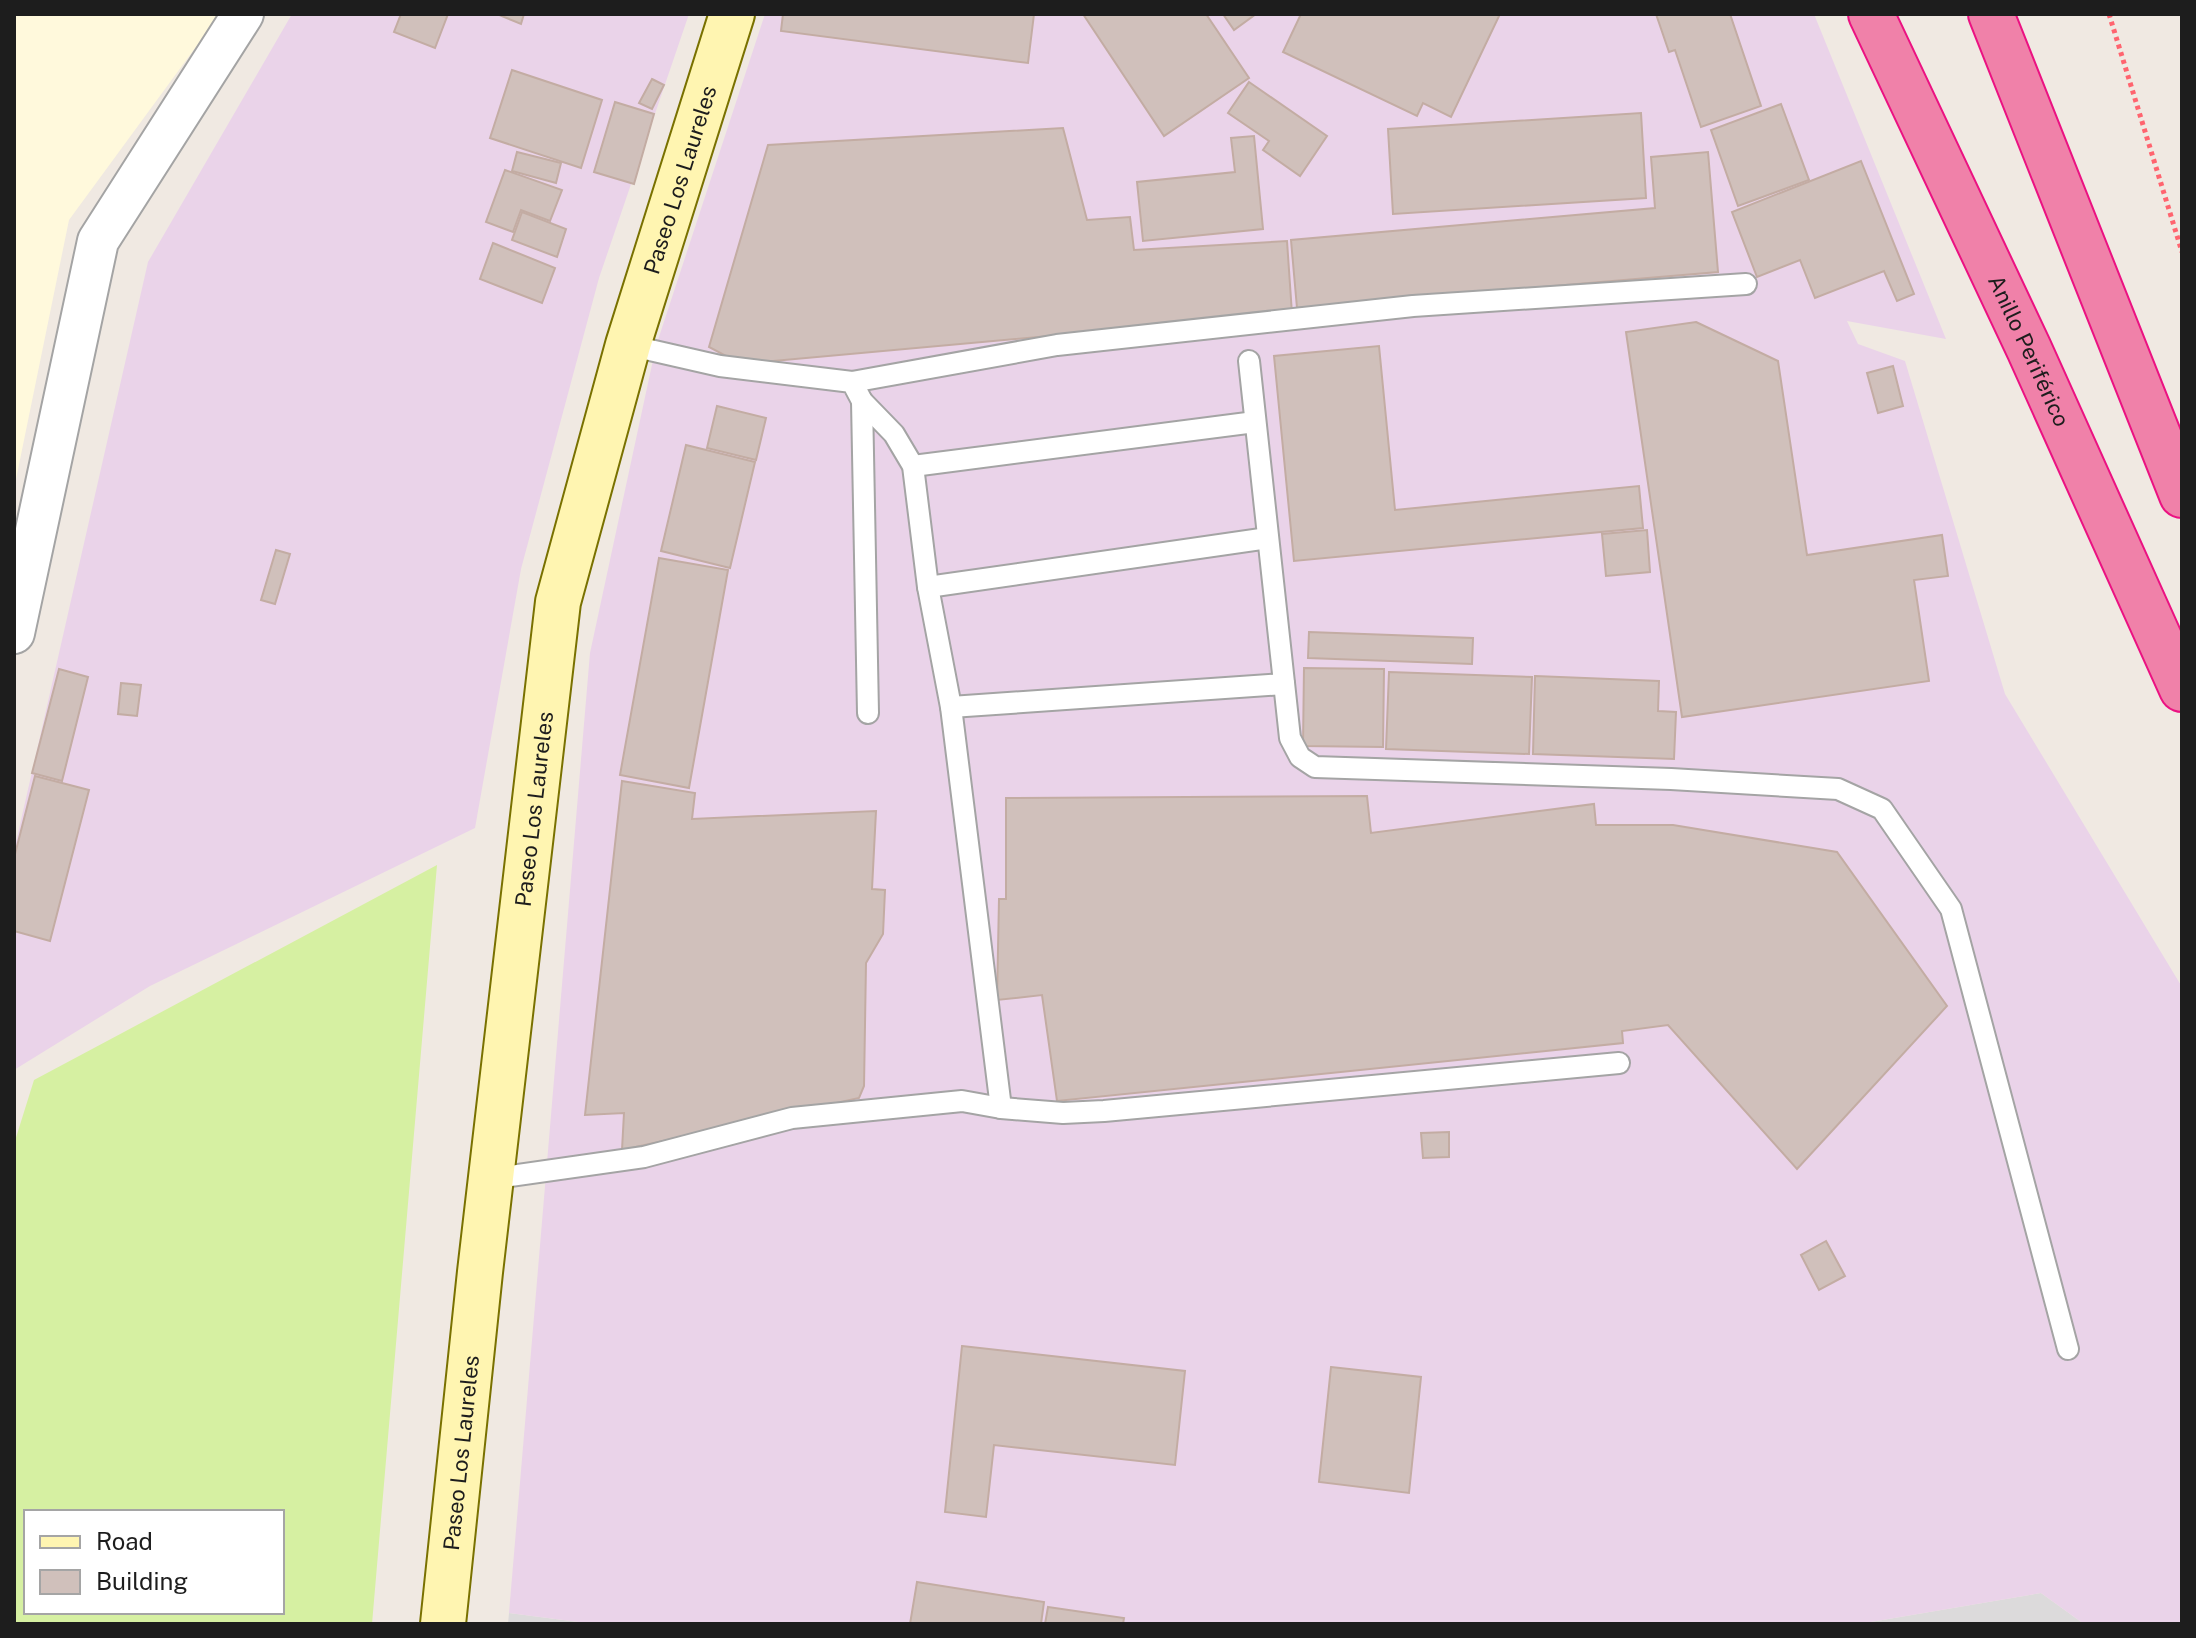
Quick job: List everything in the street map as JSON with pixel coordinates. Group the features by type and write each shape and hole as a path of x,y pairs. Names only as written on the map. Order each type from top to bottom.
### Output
{"highway":[{"name":"Anillo Periférico","path":"1871,14 2029,349 2182,689"},
{"path":"1991,14 2182,495"}],"street":[{"path":"14,633 98,241 243,14"},
{"name":"Paseo Los Laureles","path":"443,1624 490,1179 558,602 628,345 732,14"}],"lane":[{"path":"628,345 720,366 852,382 1057,345 1413,306 1746,284"},
{"path":"1249,361 1290,738 1300,757 1315,767 1671,779 1838,789 1882,809 1951,909 2068,1349"},
{"path":"852,382 862,401 894,434 913,466 928,587 951,707 1001,1108"},
{"path":"862,401 868,713"},
{"path":"913,466 1255,422"},
{"path":"928,587 1268,538"},
{"path":"951,707 1284,684"},
{"path":"490,1179 644,1157 792,1118 962,1101 1063,1113 1104,1111 1619,1063"}],"path":[{"path":"2109,14 2182,252"}],"shaded area":[{"path":"14,14 220,14 69,220 14,489"},
{"path":"292,14 689,14 599,278 521,569 475,828 150,986 14,1070 14,851 148,262"},
{"path":"765,14 1814,14 1946,339 1847,321 1858,344 1905,361 2005,694 2182,987 2182,1624 2084,1624 2041,1593 1859,1624 594,1624 509,1613 590,653 656,346"},
{"path":"2041,1593 2084,1624 1859,1624"},
{"path":"509,1613 594,1624 508,1624"}],"green space":[{"path":"437,865 372,1624 14,1624 14,1144 34,1080"}],"building":[{"path":"401,14 448,14 435,48 394,32"},
{"path":"497,14 524,14 521,24"},
{"path":"783,14 1034,14 1028,63 781,31"},
{"path":"1083,14 1206,14 1249,78 1164,136"},
{"path":"1223,14 1256,14 1234,30"},
{"path":"1301,14 1500,14 1451,117 1423,103 1417,116 1283,52"},
{"path":"1656,14 1730,14 1761,106 1701,127 1675,50 1669,52"},
{"path":"512,70 602,100 581,168 490,138"},
{"path":"652,79 664,85 652,109 639,103"},
{"path":"1249,82 1327,136 1300,176 1263,150 1269,141 1228,113"},
{"path":"615,102 654,114 634,184 594,172"},
{"path":"1781,104 1809,180 1738,206 1711,130"},
{"path":"1641,113 1646,198 1393,214 1388,129"},
{"path":"1063,128 1087,220 1130,217 1134,250 1287,241 1292,314 741,364 709,347 768,145"},
{"path":"1254,136 1263,229 1143,241 1137,182 1235,172 1231,138"},
{"path":"517,152 561,163 556,183 512,171"},
{"path":"1708,152 1718,272 1297,308 1291,240 1655,208 1651,157"},
{"path":"1861,161 1914,294 1897,301 1884,271 1815,298 1800,260 1757,277 1732,212"},
{"path":"505,170 562,190 550,221 521,210 513,232 486,222"},
{"path":"522,212 566,229 557,257 512,240"},
{"path":"493,243 555,268 542,303 480,279"},
{"path":"1696,322 1778,361 1807,555 1942,535 1948,576 1914,580 1929,681 1682,717 1626,332"},
{"path":"1379,346 1395,510 1639,486 1643,528 1294,561 1274,356"},
{"path":"1893,366 1903,406 1878,413 1867,373"},
{"path":"717,406 766,418 756,460 707,448"},
{"path":"686,445 755,462 730,568 661,551"},
{"path":"1647,530 1650,572 1606,576 1602,534"},
{"path":"276,550 290,554 275,604 261,600"},
{"path":"659,558 728,570 689,788 620,775"},
{"path":"1309,632 1473,638 1472,664 1308,658"},
{"path":"1304,668 1384,669 1383,747 1303,746"},
{"path":"59,669 88,677 62,781 32,773"},
{"path":"1389,672 1532,677 1529,754 1386,749"},
{"path":"1535,676 1659,681 1658,711 1676,712 1674,759 1533,754"},
{"path":"121,683 141,685 137,716 118,714"},
{"path":"35,776 89,790 50,941 14,931 14,858"},
{"path":"622,781 695,793 692,819 876,811 872,889 885,890 883,934 866,963 864,1086 859,1098 622,1150 624,1113 585,1115"},
{"path":"1367,796 1371,833 1594,804 1596,825 1673,825 1837,852 1947,1006 1797,1169 1668,1025 1622,1031 1623,1043 1057,1101 1042,995 997,1000 999,899 1006,899 1006,798"},
{"path":"1449,1132 1449,1157 1423,1158 1421,1133"},
{"path":"1826,1241 1845,1276 1819,1290 1801,1255"},
{"path":"962,1346 1185,1371 1175,1465 994,1445 986,1517 945,1512"},
{"path":"1331,1367 1421,1377 1409,1493 1319,1482"},
{"path":"917,1582 1044,1602 1041,1624 910,1624"},
{"path":"1048,1607 1124,1618 1123,1624 1045,1624"}]}
